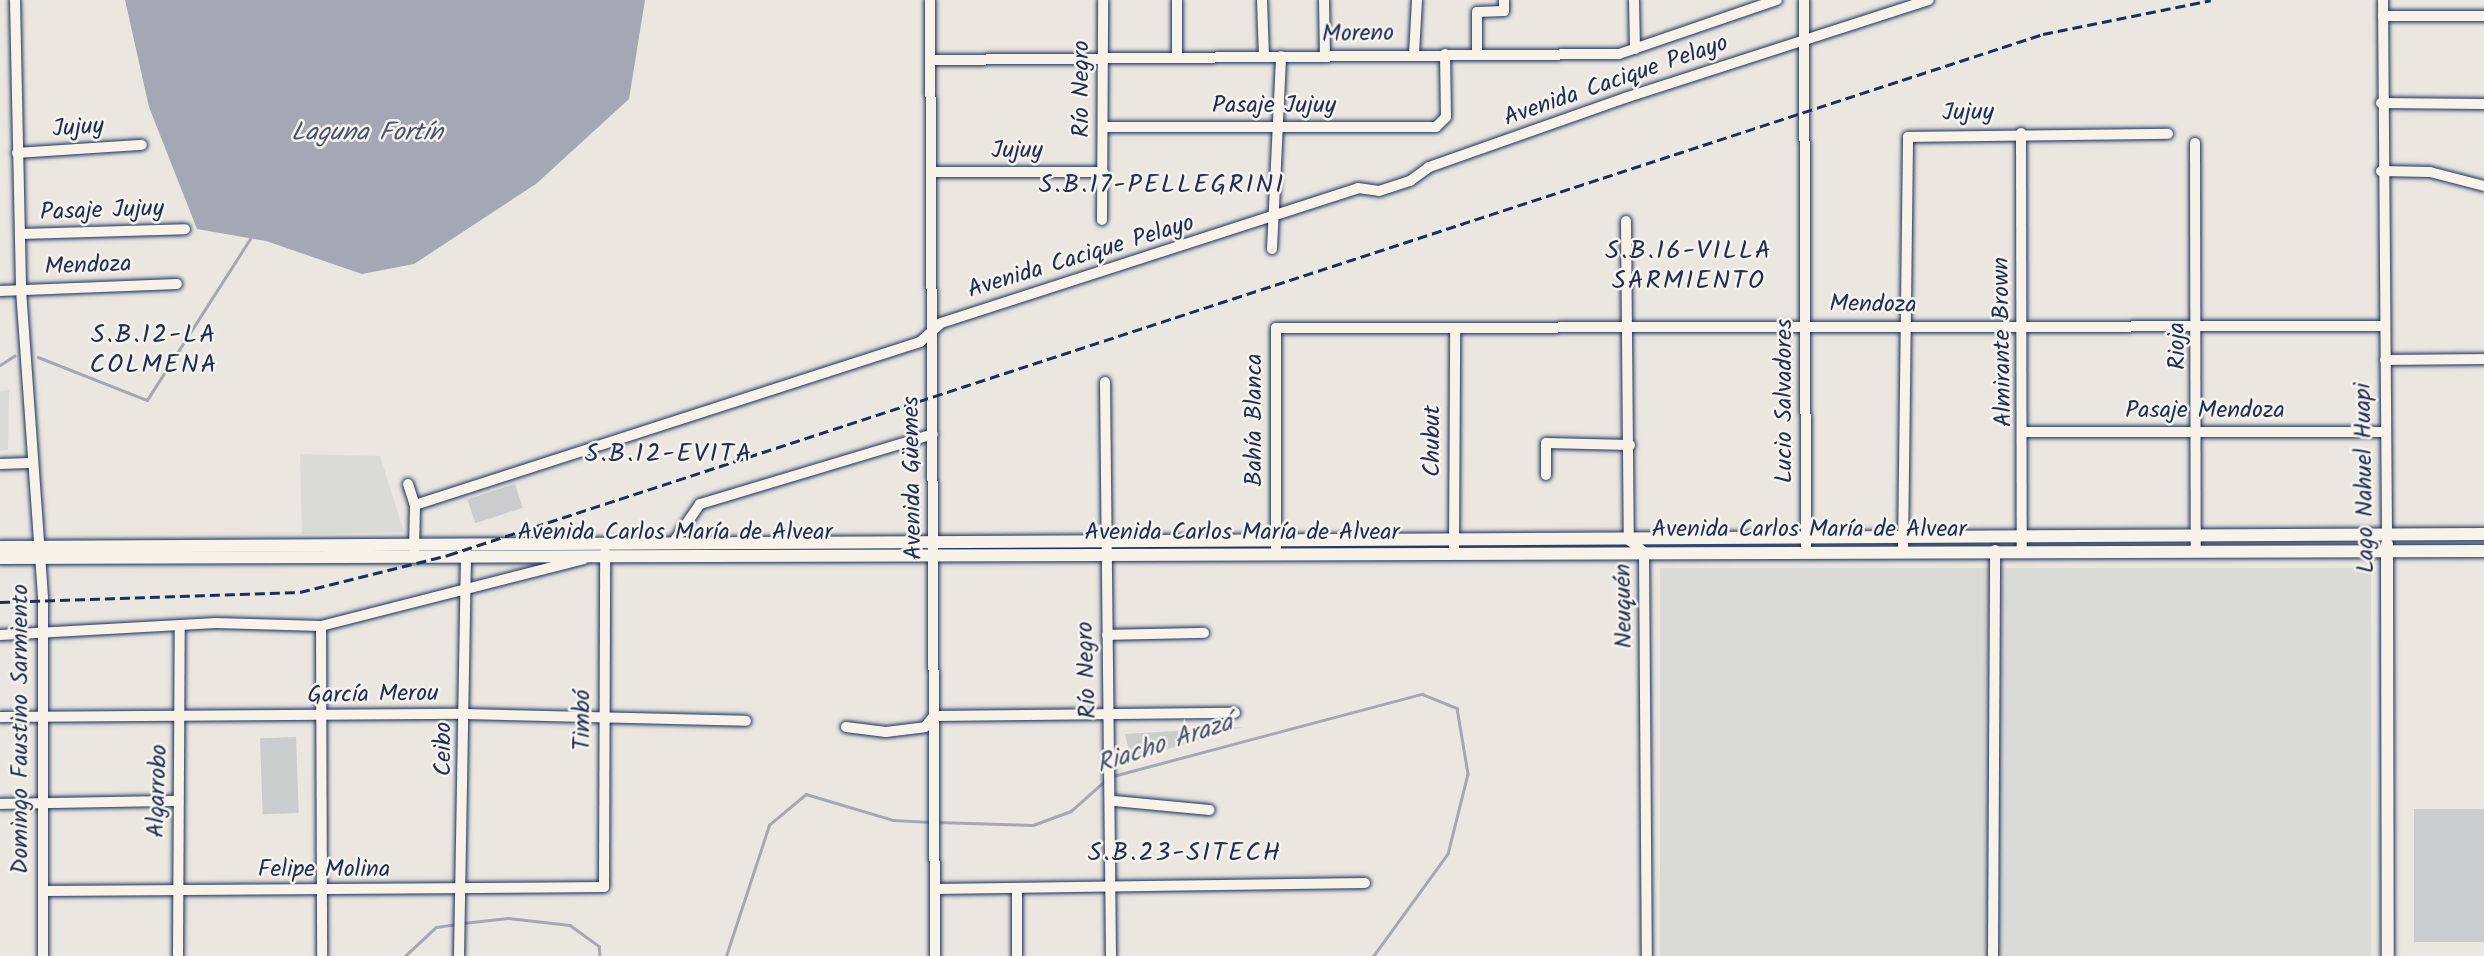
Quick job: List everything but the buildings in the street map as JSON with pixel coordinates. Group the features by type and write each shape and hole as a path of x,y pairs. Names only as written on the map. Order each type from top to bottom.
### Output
{"main road":[{"name":"Avenida Carlos María de Alvear","path":"1454,547 1629,540 1806,545 2195,544 2484,534"},
{"name":"Lago Nahuel Huapi","path":"2387,536 2388,956"},
{"name":"Avenida Carlos María de Alvear","path":"0,558 38,552 414,543 466,550"},
{"name":"Avenida Carlos María de Alvear","path":"605,548 673,543 934,548"},
{"name":"Avenida Carlos María de Alvear","path":"2195,544 2388,551 2484,551"},
{"name":"Avenida Carlos María de Alvear","path":"0,547 38,552 414,556 466,550 605,548 1454,547 1644,552 1806,545"},
{"name":"Avenida Carlos María de Alvear","path":"1903,545 1995,550 2022,545"}],"street":[{"name":"Domingo Faustino Sarmiento","path":"15,0 21,290 29,463 43,635 43,956"},
{"name":"Avenida Güemes","path":"930,0 936,956"},
{"name":"Río Negro","path":"1102,220 1103,0"},
{"path":"1177,0 1177,57"},
{"path":"1262,0 1264,56"},
{"path":"1324,0 1325,56"},
{"path":"1414,54 1417,0"},
{"path":"1477,54 1477,12 1504,11 1504,0"},
{"path":"1634,0 1635,48"},
{"name":"Moreno","path":"930,60 1477,54 1635,48 1777,0"},
{"name":"Lucio Salvadores","path":"1804,0 1806,545"},
{"name":"Avenida Cacique Pelayo","path":"415,505 920,342 941,323 1277,217 1358,188 1379,191 1410,181 1442,163 1804,39 1929,0"},
{"name":"Lago Nahuel Huapi","path":"2383,0 2381,171 2387,536"},
{"path":"2383,16 2484,16"},
{"name":"Pasaje Jujuy","path":"1103,127 1444,125 1445,54"},
{"path":"1272,249 1277,217 1281,56"},
{"path":"2381,103 2484,104"},
{"name":"Almirante Brown","path":"2021,133 2025,432 2022,545"},
{"name":"Jujuy","path":"1903,327 1904,147 1916,134 2168,134"},
{"name":"Rioja","path":"2195,143 2200,432 2195,544"},
{"name":"Jujuy","path":"17,153 142,145"},
{"path":"2381,171 2431,172 2484,186"},
{"name":"Jujuy","path":"931,172 1102,172"},
{"name":"Neuquén","path":"1626,221 1629,540 1644,552 1647,956"},
{"name":"Pasaje Jujuy","path":"21,234 185,229"},
{"name":"Mendoza","path":"0,292 177,284"},
{"name":"Mendoza","path":"1276,328 2385,326"},
{"path":"1903,327 1903,545"},
{"name":"Bahía Blanca","path":"1276,328 1277,548"},
{"name":"Chubut","path":"1454,547 1455,328"},
{"path":"2385,360 2484,359"},
{"name":"Río Negro","path":"1105,382 1103,549 1114,802 1111,956"},
{"name":"Pasaje Mendoza","path":"2025,432 2385,432"},
{"path":"673,543 699,504 933,434"},
{"path":"1546,475 1546,443 1630,445"},
{"path":"0,464 29,463"},
{"path":"408,484 415,505 414,556"},
{"path":"0,635 321,626 463,590 605,548"},
{"name":"Timbó","path":"604,887 605,548"},
{"name":"Ceibo","path":"459,956 463,935 464,890 463,590 466,550"},
{"path":"1993,956 1995,550"},
{"path":"321,626 324,717 322,956"},
{"name":"Algarrobo","path":"178,956 177,801 182,719 180,628"},
{"path":"1107,635 1204,633"},
{"path":"846,727 886,732 925,727 934,716 1235,713"},
{"name":"García Merou","path":"0,717 182,719 465,714 746,721"},
{"path":"0,804 177,801"},
{"path":"1114,802 1210,810"},
{"path":"935,889 1112,889 1365,883"},
{"name":"Felipe Molina","path":"43,891 604,887"},
{"path":"1017,890 1017,956"}],"shaded area":[{"path":"9,390 8,450 0,451 0,391"},
{"path":"300,454 380,456 404,532 302,534"},
{"path":"515,484 523,508 475,523 467,499"},
{"path":"1660,568 2371,568 2371,956 1660,956"},
{"path":"1243,727 1131,760 1125,734"},
{"path":"296,737 299,813 263,814 260,738"},
{"path":"2414,809 2484,809 2484,942 2414,942"}],"water":[{"name":"Laguna Fortín","path":"125,0 645,0 629,99 536,184 414,264 362,274 266,241 197,229 149,107"}],"waterway":[{"path":"38,357 147,400 250,239"},
{"path":"0,365 14,356"},
{"name":"Riacho Arazá","path":"1113,776 1422,694 1457,708 1468,774 1448,854 1374,956"},
{"name":"Riacho Arazá","path":"937,822 1033,825 1071,811 1107,779"},
{"name":"Riacho Arazá","path":"726,956 769,825 806,794 893,820 930,822"},
{"name":"Riacho Arazá","path":"463,923 508,918 570,925 599,946 600,956"},
{"name":"Riacho Arazá","path":"405,956 436,927 457,924"}],"railway":[{"path":"0,602 300,592 448,555 2043,34 2211,0"}],"district":[{"name":"S.B.17-PELLEGRINI","path":"1162,186"},
{"name":"S.B.16-VILLA SARMIENTO","path":"1689,267"},
{"name":"S.B.12-LA COLMENA","path":"154,351"},
{"name":"S.B.12-EVITA","path":"669,455"},
{"name":"S.B.23-SITECH","path":"1185,854"}]}
